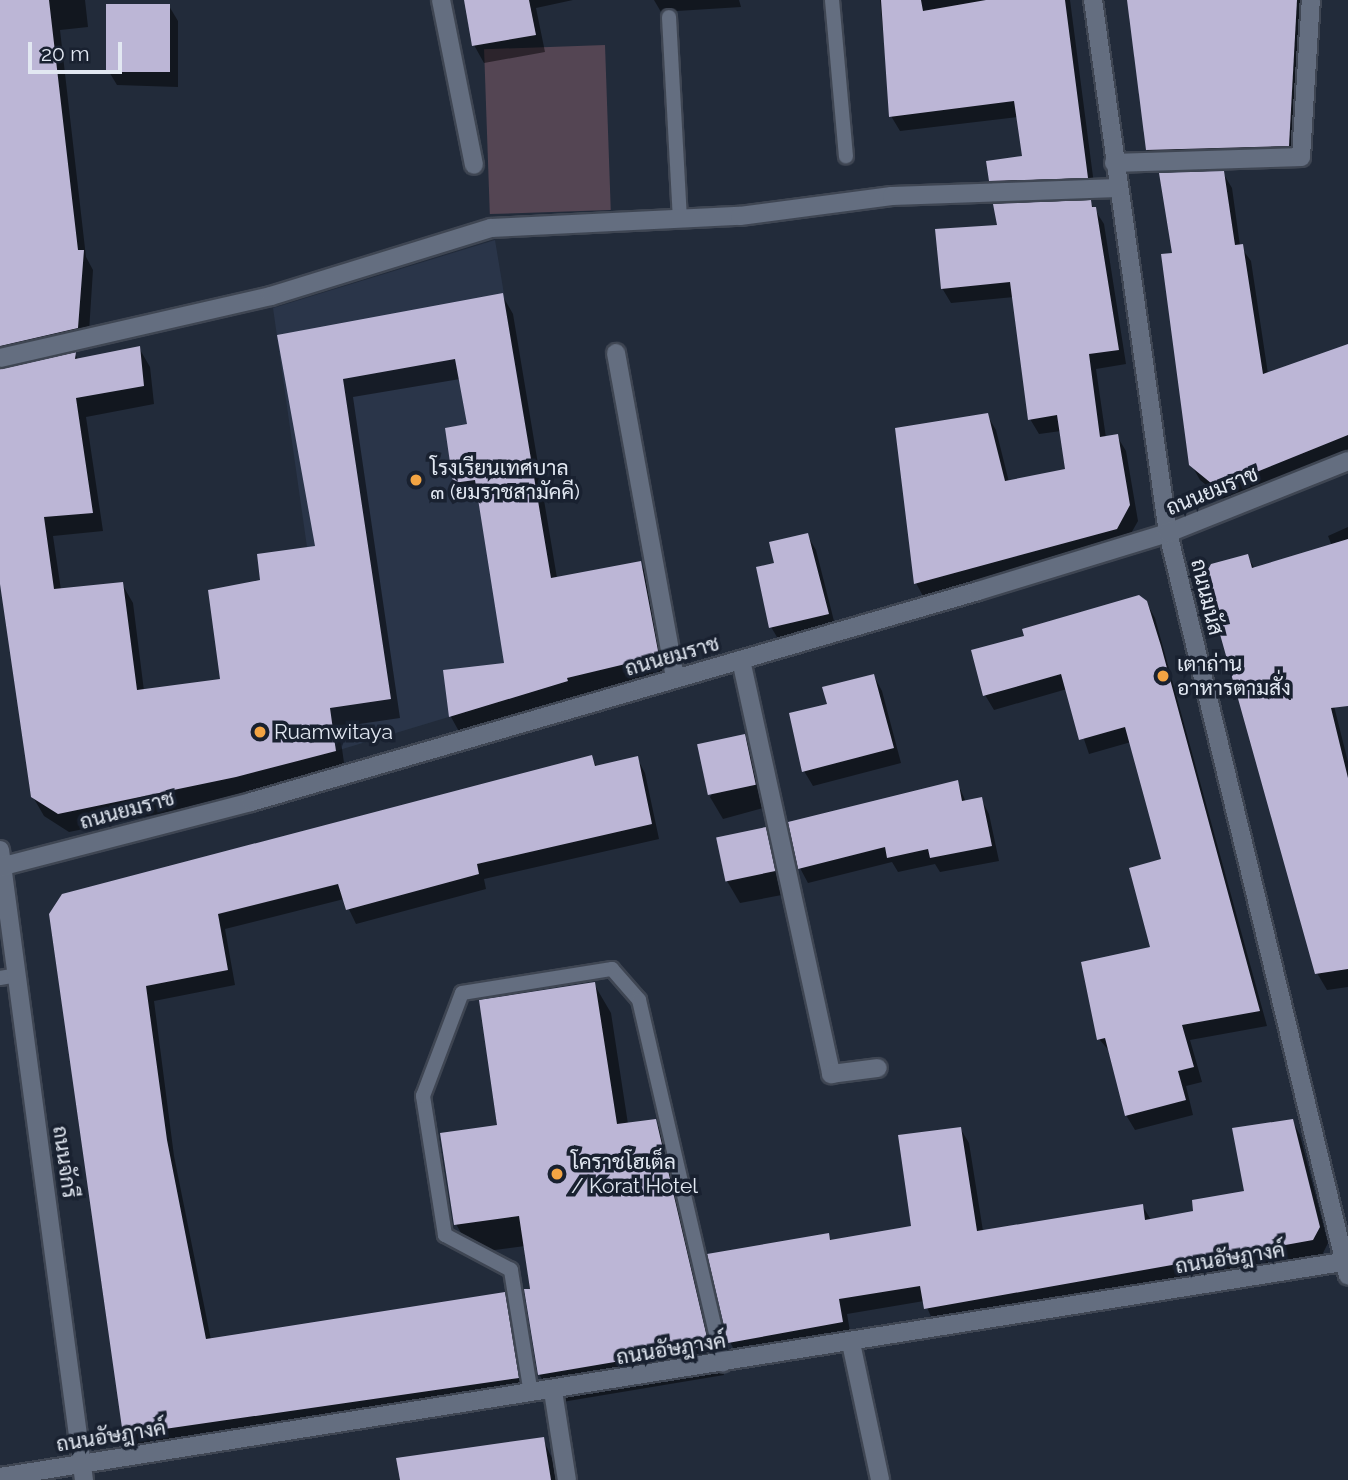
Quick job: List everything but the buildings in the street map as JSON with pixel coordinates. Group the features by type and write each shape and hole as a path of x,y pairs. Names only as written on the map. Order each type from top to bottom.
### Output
{"street":[{"path":"441,0 474,165"},
{"name":"ถนนมนัส","path":"1093,0 1168,533 1347,1266"},
{"path":"1114,163 1301,157 1311,0"},
{"path":"0,358 271,296 491,228 680,219 892,196 1118,188"},
{"path":"616,352 676,678"},
{"name":"ถนนยมราช","path":"1,861 251,802 741,660 1168,533 1348,461"},
{"path":"741,660 831,1074 878,1068"},
{"name":"ถนนจักรี","path":"1,861 9,976 83,1472"},
{"name":"ถนนอัษฎางค์","path":"0,1477 83,1472 531,1394 1347,1266"},
{"path":"851,1343 880,1480"},
{"path":"553,1391 567,1480"}],"lane":[{"path":"832,0 846,156"},
{"path":"669,17 680,219"},
{"path":"531,1394 511,1270 445,1235 423,1096 462,992 612,969 639,1000 723,1364"}],"shaded area":[{"path":"605,45 611,210 490,214 484,49"},
{"name":"โรงเรียนเทศบาล ๓ (ยมราชสามัคคี)","path":"495,240 568,681 336,751 273,308"}],"place":[{"name":"โรงเรียนเทศบาล ๓ (ยมราชสามัคคี)","path":"416,480"},
{"name":"เตาถ่าน อาหารตามสั่ง","path":"1163,676"},
{"name":"Ruamwitaya","path":"260,732"},
{"name":"โคราชโฮเต็ล / Korat Hotel","path":"557,1174"}]}
